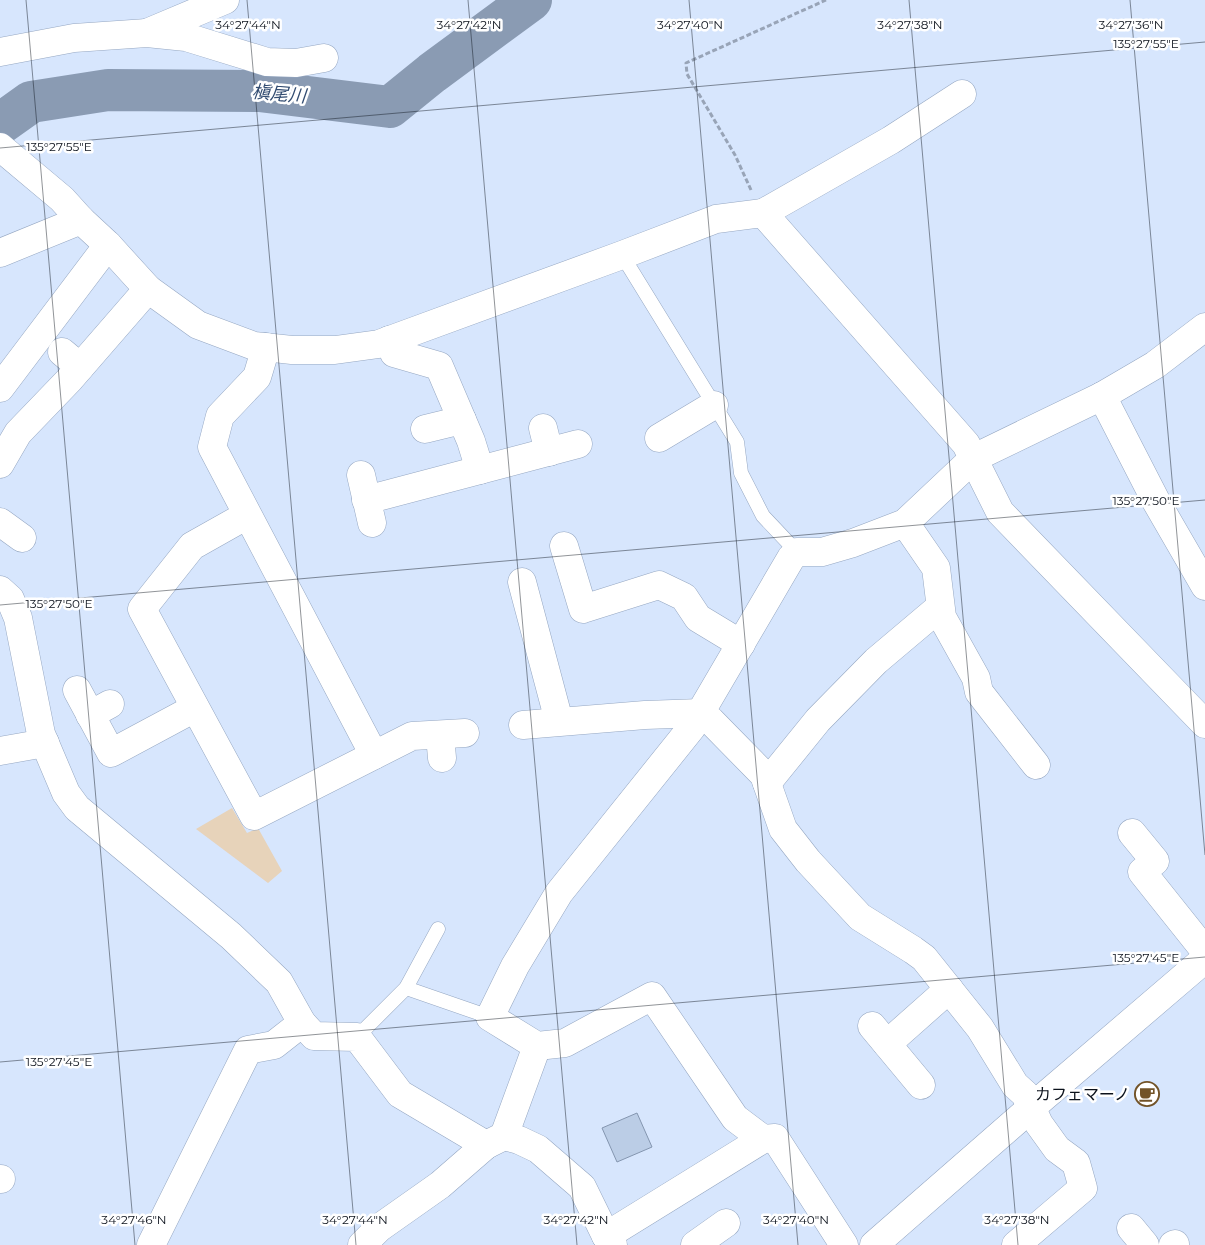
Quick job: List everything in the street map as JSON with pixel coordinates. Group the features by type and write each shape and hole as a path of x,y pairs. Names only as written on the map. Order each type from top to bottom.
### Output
{"street":[{"path":"147,33 225,0"},
{"path":"0,52 74,38 147,33 186,37 267,62 296,63 324,58"},
{"path":"0,147 62,199 148,289 198,325 254,346 292,350 335,350 378,344 716,219 763,214 891,140 962,94"},
{"path":"763,214 966,444 1000,512 1205,724"},
{"path":"0,254 81,220"},
{"path":"0,388 108,245"},
{"path":"1,461 18,433 71,360 148,289"},
{"path":"762,1140 735,1118 652,996 565,1043 537,1046 490,1017 515,966 559,893 692,727 797,552 822,552 853,543 905,523 974,458 1102,396 1155,365 1205,327"},
{"path":"389,340 394,353 438,366 462,420 480,470"},
{"path":"266,347 257,377 220,416 212,447 374,755"},
{"path":"1102,396 1157,503 1205,586"},
{"path":"660,438 714,405"},
{"path":"425,429 462,420"},
{"path":"366,500 480,470 546,440 578,444"},
{"path":"247,515 192,546 142,609 254,816 412,736 449,742"},
{"path":"0,522 22,538"},
{"path":"905,523 936,568 942,616 976,678 978,692 1036,765"},
{"path":"564,546 583,609 659,585 684,597 698,618 741,644"},
{"path":"522,582 559,721"},
{"path":"0,590 10,599 18,618 41,734 66,792 77,808 231,936 279,982 302,1023 314,1036 357,1037 400,1094 495,1140 519,1140 538,1149 582,1187 610,1240 762,1140 775,1138 844,1245"},
{"path":"767,783 818,720 876,661 940,607"},
{"path":"76,690 100,709 111,753 195,708"},
{"path":"523,725 645,715 700,713 711,721 764,775 783,828 808,861 860,917 924,958 980,1028 1015,1085 1025,1094 1039,1124 1057,1149 1076,1163 1083,1188 1070,1213 1016,1245"},
{"path":"0,751 45,743"},
{"path":"1132,833 1155,861 1142,872 1205,951"},
{"path":"874,1245 1205,959"},
{"path":"922,1085 879,1035 949,989"},
{"path":"151,1245 248,1050 274,1045 302,1023"},
{"path":"362,1245 379,1228 440,1185 495,1140 537,1046"},
{"path":"694,1245 726,1223"}],"lane":[{"path":"622,255 737,442 741,473 763,516 797,552"},
{"path":"357,1037 406,988 438,929"},
{"path":"406,988 490,1017"}],"path":[{"path":"763,214 735,155 687,74 686,64 826,0"}],"shaded area":[{"path":"232,808 247,833 258,828 282,871 268,883 196,829"}],"building":[{"path":"637,1113 652,1147 617,1162 602,1128"}],"waterway":[{"name":"槇尾川","path":"0,124 31,102 108,90 259,91 390,107 432,73 531,0"}],"place":[{"name":"カフェマーノ","path":"1147,1094"}]}
